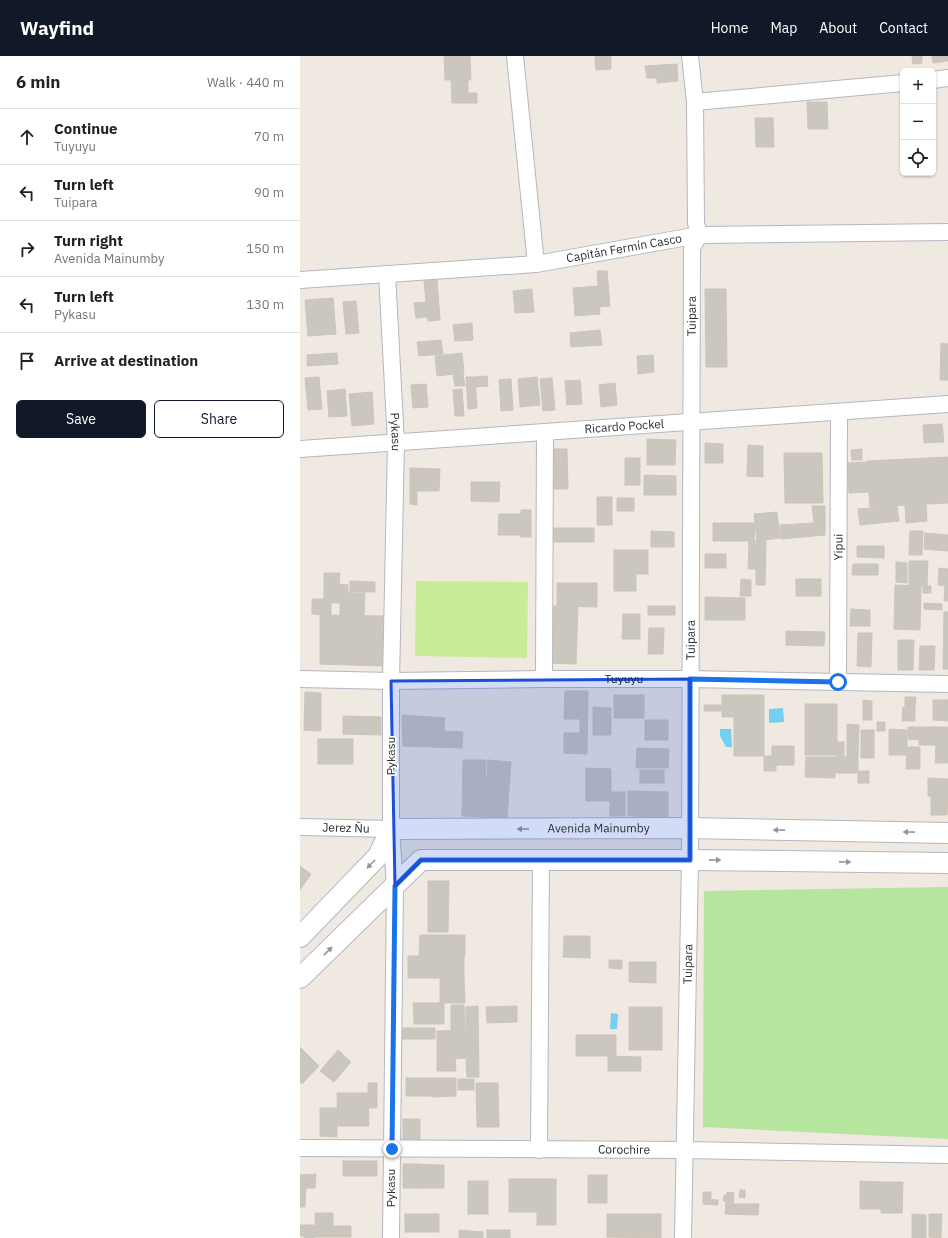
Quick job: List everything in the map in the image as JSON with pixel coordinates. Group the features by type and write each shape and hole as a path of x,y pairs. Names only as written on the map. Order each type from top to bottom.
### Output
{"street":[{"path":"515,56 536,264"},
{"path":"690,56 695,102 696,223 699,235"},
{"path":"936,80 948,78"},
{"path":"695,102 900,83"},
{"name":"Capitán Fermín Casco","path":"300,280 536,264 699,235 948,232"},
{"name":"Tuipara","path":"683,1238 690,860 692,248 699,235"},
{"name":"Pykasu","path":"387,274 396,443 391,829 395,886 391,1238"},
{"name":"Ricardo Pockel","path":"300,449 948,404"},
{"name":"Yipui","path":"838,682 839,412"},
{"path":"544,679 545,432"},
{"name":"Tuyuyu","path":"300,679 392,681 690,679 948,684"},
{"name":"Jerez Ñu","path":"300,827 391,829"},
{"name":"Avenida Mainumby","path":"391,829 690,828 948,833"},
{"path":"300,937 378,856 391,829"},
{"path":"300,978 421,860 690,860 948,863"},
{"path":"539,1150 541,860"},
{"name":"Corochire","path":"300,1148 685,1150 948,1155"}],"highlighted area":[{"path":"690,679 690,860 421,860 395,886 391,681"}],"green space":[{"path":"416,581 528,582 527,658 415,656"},
{"path":"948,887 948,1139 703,1127 704,891"}],"water":[{"path":"783,708 784,722 769,723 769,709"},
{"path":"720,729 731,729 732,747 726,747 720,736"},
{"path":"611,1013 618,1014 617,1029 610,1029"}],"building":[{"path":"444,56 470,56 471,80 445,80"},
{"path":"595,56 611,56 611,69 596,70"},
{"path":"912,56 922,56 922,63 913,64"},
{"path":"932,56 948,56 948,61 933,63"},
{"path":"677,64 678,81 657,83 657,78 647,78 645,66"},
{"path":"451,80 468,80 468,93 477,93 477,103 452,103"},
{"path":"807,102 827,102 828,129 808,129"},
{"path":"755,118 773,118 774,147 756,147"},
{"path":"597,271 607,271 610,306 600,307"},
{"path":"437,280 440,320 428,321 424,281"},
{"path":"598,286 600,314 575,316 573,288"},
{"path":"532,289 534,312 515,313 513,291"},
{"path":"705,289 726,289 727,367 706,367"},
{"path":"333,298 336,334 308,336 305,300"},
{"path":"356,301 359,333 346,334 343,302"},
{"path":"426,302 427,317 416,318 414,303"},
{"path":"472,323 473,340 455,341 453,325"},
{"path":"600,330 602,345 571,347 570,333"},
{"path":"441,340 443,354 419,356 417,342"},
{"path":"941,343 948,344 948,380 940,380"},
{"path":"337,353 338,364 307,366 307,355"},
{"path":"462,353 464,373 437,376 435,356"},
{"path":"653,355 654,372 638,374 637,356"},
{"path":"453,374 463,374 465,386 455,386"},
{"path":"487,376 488,386 475,387 475,377"},
{"path":"319,377 322,409 308,410 305,378"},
{"path":"466,377 475,377 477,408 468,409"},
{"path":"537,377 540,405 520,407 518,379"},
{"path":"552,378 555,410 543,411 540,379"},
{"path":"511,379 513,410 501,411 499,380"},
{"path":"580,380 582,404 567,405 565,381"},
{"path":"615,383 617,405 601,407 599,385"},
{"path":"426,384 428,407 413,408 411,385"},
{"path":"345,389 347,416 329,417 327,391"},
{"path":"462,389 464,416 455,416 453,390"},
{"path":"372,392 374,424 352,426 349,394"},
{"path":"942,424 944,442 924,443 923,425"},
{"path":"647,439 676,440 675,465 647,465"},
{"path":"705,443 723,444 723,463 705,463"},
{"path":"748,445 763,446 763,477 747,476"},
{"path":"548,449 567,449 568,489 549,489"},
{"path":"862,449 862,460 852,460 851,450"},
{"path":"784,453 822,453 823,503 785,503"},
{"path":"948,457 948,503 870,507 867,461"},
{"path":"625,458 640,458 640,485 625,485"},
{"path":"867,462 869,492 849,493 847,463"},
{"path":"410,468 440,469 439,491 417,491 417,505 410,504"},
{"path":"644,475 676,476 676,495 644,495"},
{"path":"471,482 500,482 499,502 471,501"},
{"path":"597,497 612,497 612,525 597,525"},
{"path":"617,498 634,498 634,511 617,511"},
{"path":"926,505 927,521 906,523 905,506"},
{"path":"812,506 825,506 825,535 781,539 780,525 814,523"},
{"path":"897,506 899,521 860,525 858,509"},
{"path":"521,510 531,510 531,537 521,537"},
{"path":"777,512 780,538 757,541 754,514"},
{"path":"499,514 521,514 521,535 498,535"},
{"path":"713,523 755,523 754,541 713,541"},
{"path":"553,528 594,528 594,542 553,542"},
{"path":"651,531 674,532 674,547 651,547"},
{"path":"910,531 923,531 922,555 909,555"},
{"path":"925,533 948,535 948,551 924,549"},
{"path":"749,541 766,541 765,585 756,585 756,569 748,569"},
{"path":"857,546 884,546 884,558 857,557"},
{"path":"614,550 648,550 648,574 614,574"},
{"path":"705,554 726,554 726,568 705,568"},
{"path":"909,561 928,561 927,586 909,585"},
{"path":"896,562 907,563 907,583 896,582"},
{"path":"853,564 878,564 878,575 852,575"},
{"path":"939,568 948,569 948,586 938,585"},
{"path":"324,573 340,573 339,584 348,585 348,593 365,593 364,616 340,615 340,603 331,603 331,615 312,614 312,599 324,599"},
{"path":"614,574 636,574 636,591 614,591"},
{"path":"741,579 751,580 751,596 740,596"},
{"path":"796,579 821,579 821,596 796,596"},
{"path":"350,581 375,582 375,592 350,592"},
{"path":"557,583 597,583 597,607 557,606"},
{"path":"895,585 921,586 920,630 894,629"},
{"path":"923,586 931,586 931,593 923,593"},
{"path":"945,586 948,586 948,601 944,601"},
{"path":"705,597 745,598 745,620 705,620"},
{"path":"924,603 942,604 942,610 924,609"},
{"path":"552,606 578,607 576,664 550,663"},
{"path":"648,606 675,606 675,615 648,615"},
{"path":"851,609 870,610 870,626 850,626"},
{"path":"944,612 948,612 948,669 943,669"},
{"path":"623,614 640,614 640,639 622,639"},
{"path":"320,615 383,616 382,666 320,664"},
{"path":"649,628 664,628 663,654 648,654"},
{"path":"786,631 825,632 824,646 786,645"},
{"path":"858,633 872,633 871,667 857,666"},
{"path":"898,640 914,640 913,670 898,670"},
{"path":"920,646 935,646 934,670 919,670"},
{"path":"565,691 588,691 587,754 564,753 564,733 580,733 580,719 564,719"},
{"path":"305,692 321,693 321,731 304,730"},
{"path":"614,695 644,695 644,718 614,718"},
{"path":"722,695 764,695 764,756 734,756 734,717 722,717 722,711 704,711 704,705 722,705"},
{"path":"905,697 916,697 915,707 905,707"},
{"path":"863,700 872,701 872,720 863,720"},
{"path":"933,700 948,700 948,721 933,720"},
{"path":"805,704 837,704 837,755 805,755"},
{"path":"593,707 611,708 611,735 593,735"},
{"path":"903,707 915,707 915,721 902,721"},
{"path":"402,715 445,718 444,731 463,732 462,748 403,746"},
{"path":"343,716 381,717 381,735 343,734"},
{"path":"645,720 668,720 668,740 645,740"},
{"path":"877,722 885,722 885,731 877,731"},
{"path":"847,724 859,725 858,757 847,757"},
{"path":"908,727 919,727 919,740 908,739"},
{"path":"919,727 948,727 948,745 919,745"},
{"path":"889,729 907,730 907,755 889,755"},
{"path":"861,730 874,730 874,758 861,758"},
{"path":"318,739 353,739 353,764 318,764"},
{"path":"837,742 844,742 844,757 837,757"},
{"path":"936,745 948,745 948,763 935,763"},
{"path":"772,746 794,746 794,765 776,765 776,771 764,771 764,756 772,756"},
{"path":"907,747 920,747 920,769 906,769"},
{"path":"637,748 669,749 668,768 636,768"},
{"path":"806,757 835,757 835,778 805,777"},
{"path":"835,757 858,757 858,773 835,773"},
{"path":"463,760 486,760 484,817 462,816"},
{"path":"488,760 511,762 507,818 484,817"},
{"path":"586,768 611,769 611,801 586,801"},
{"path":"640,770 664,770 664,783 640,783"},
{"path":"858,771 869,771 869,783 858,783"},
{"path":"928,778 948,779 948,797 928,796"},
{"path":"628,791 668,792 668,817 628,816"},
{"path":"610,792 625,792 625,816 610,816"},
{"path":"931,796 948,797 947,815 931,815"},
{"path":"300,866 311,874 300,890"},
{"path":"428,881 449,881 448,932 428,932"},
{"path":"420,935 465,935 465,956 419,956"},
{"path":"564,936 590,936 590,958 563,957"},
{"path":"408,956 464,956 464,978 408,978"},
{"path":"609,960 622,960 622,969 609,968"},
{"path":"629,962 656,962 656,983 629,982"},
{"path":"440,978 464,978 465,1003 440,1003"},
{"path":"413,1003 444,1003 444,1024 414,1024"},
{"path":"451,1005 464,1005 465,1030 451,1031"},
{"path":"478,1006 479,1077 467,1077 466,1058 455,1059 456,1071 437,1071 437,1031 466,1030 466,1007"},
{"path":"517,1006 517,1022 487,1023 486,1007"},
{"path":"629,1007 662,1007 662,1050 629,1050"},
{"path":"402,1028 435,1028 435,1039 402,1039"},
{"path":"576,1035 616,1035 616,1056 576,1056"},
{"path":"300,1047 319,1066 302,1084 300,1082"},
{"path":"338,1050 351,1062 334,1082 320,1071"},
{"path":"608,1056 641,1057 641,1071 608,1071"},
{"path":"406,1078 431,1078 432,1096 406,1096"},
{"path":"431,1078 456,1078 456,1096 432,1097"},
{"path":"458,1079 474,1079 474,1090 458,1090"},
{"path":"368,1083 377,1083 377,1108 368,1108"},
{"path":"476,1083 498,1083 499,1127 477,1127"},
{"path":"337,1093 368,1093 369,1126 338,1126"},
{"path":"320,1108 337,1108 337,1137 320,1136"},
{"path":"403,1119 420,1119 420,1140 403,1140"},
{"path":"343,1161 377,1161 377,1176 343,1176"},
{"path":"403,1164 417,1164 417,1188 403,1188"},
{"path":"417,1164 436,1165 436,1178 417,1178"},
{"path":"436,1165 444,1165 444,1188 417,1188 417,1178 436,1178"},
{"path":"316,1174 315,1188 306,1188 305,1207 300,1207 300,1175"},
{"path":"588,1175 607,1175 607,1203 588,1203"},
{"path":"509,1179 537,1179 537,1212 509,1212"},
{"path":"537,1179 556,1179 556,1225 537,1225"},
{"path":"468,1181 488,1181 488,1214 468,1214"},
{"path":"860,1181 881,1182 881,1209 860,1209"},
{"path":"881,1182 903,1182 902,1213 881,1213"},
{"path":"740,1190 745,1190 745,1198 739,1197"},
{"path":"703,1192 711,1192 711,1199 703,1199"},
{"path":"727,1192 734,1193 733,1204 759,1204 758,1215 725,1214 726,1201 723,1201 724,1195 726,1196"},
{"path":"703,1199 718,1200 718,1205 703,1204"},
{"path":"315,1213 333,1213 333,1226 351,1226 351,1237 316,1237"},
{"path":"405,1214 439,1214 439,1232 405,1232"},
{"path":"607,1214 661,1214 661,1238 607,1237"},
{"path":"912,1214 926,1215 926,1238 912,1238"},
{"path":"929,1214 942,1214 941,1238 929,1237"},
{"path":"300,1225 315,1225 315,1238 304,1238 304,1236 300,1236"},
{"path":"459,1230 483,1232 483,1238 459,1238"},
{"path":"487,1230 510,1230 510,1238 487,1238"}],"route":[{"path":"392,1149 395,886 421,860 690,860 690,679 838,682"}]}
